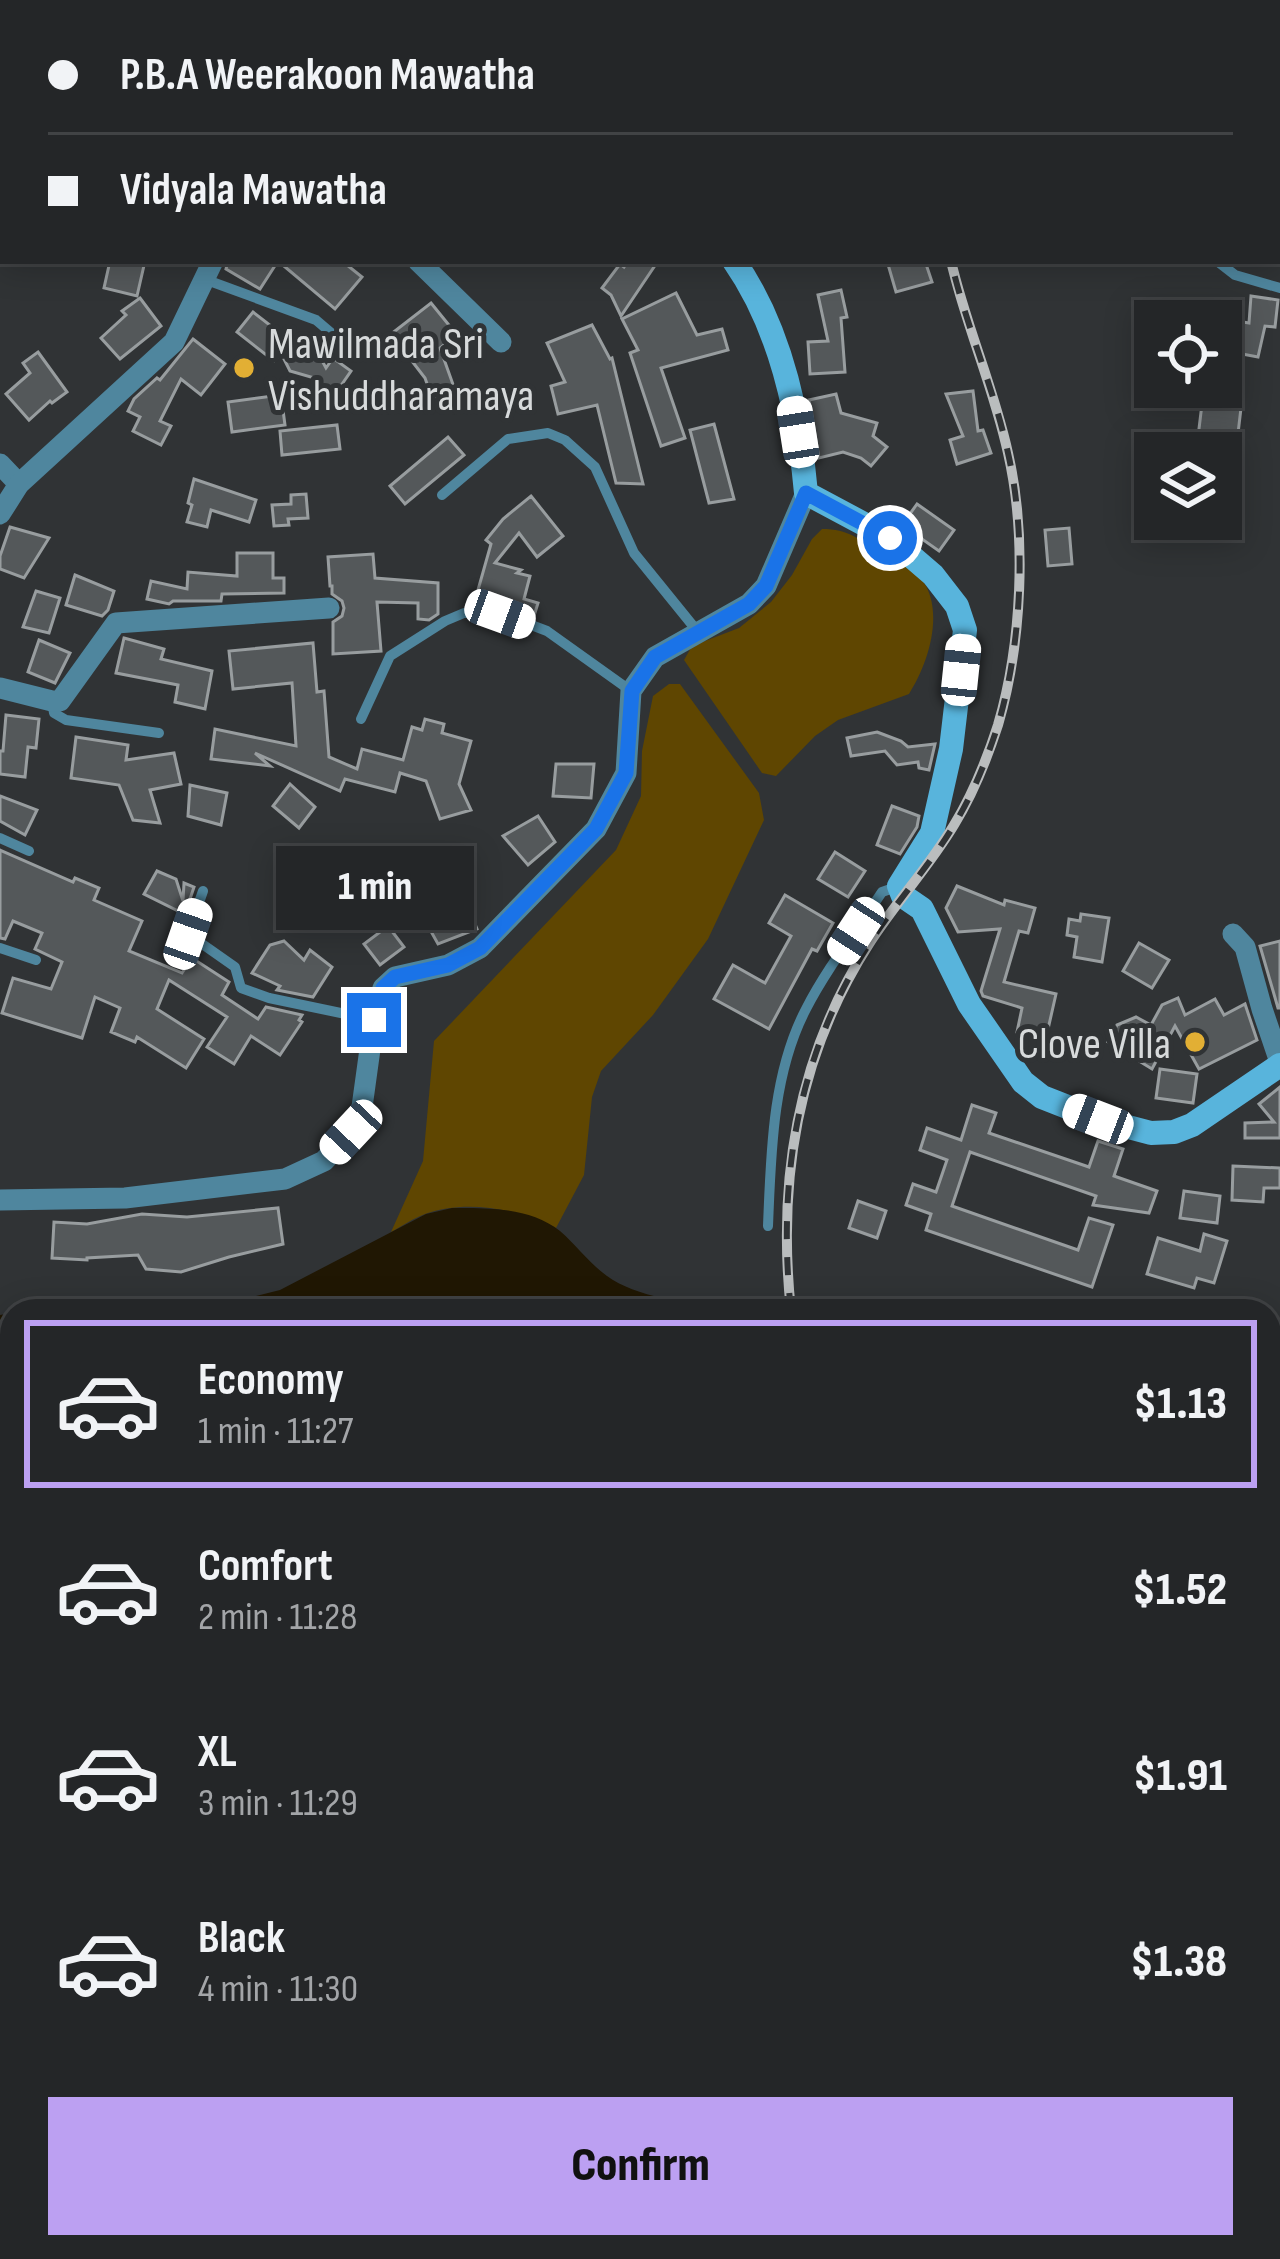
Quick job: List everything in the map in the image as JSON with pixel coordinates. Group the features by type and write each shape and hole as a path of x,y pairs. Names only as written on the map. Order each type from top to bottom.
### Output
{"street":[{"path":"421,264 501,342"},
{"path":"0,1200 125,1198 285,1179 324,1161 351,1132 362,1107 383,988 395,977 448,965 480,948 596,829 626,773 632,691 655,657 749,604 766,586 806,493 793,403 774,341 736,264"},
{"path":"0,514 19,484 174,342 208,270"},
{"path":"0,464 19,484"},
{"path":"806,493 890,538 933,575 957,606 965,630 951,749 932,833 899,886 903,896 922,909 969,1004 1022,1082 1042,1097 1115,1124 1174,1132 1192,1125 1280,1064 1246,947 1233,934"},
{"path":"0,688 60,700 116,622 328,608"}],"lane":[{"path":"1221,264 1235,275 1280,288"},
{"path":"208,270 316,320 336,338"},
{"path":"442,495 508,439 548,434 565,440 595,466 634,553 699,632"},
{"path":"361,718 391,656 464,613 500,614 548,631 632,691"},
{"path":"52,701 54,712 66,720 159,734"},
{"path":"0,838 29,851"},
{"path":"768,1226 772,1145 793,1042 806,1009 881,892 899,886"},
{"path":"203,891 188,934 235,967 241,988 374,1020"},
{"path":"0,948 36,960"}],"shaded area":[{"path":"822,529 853,536 918,576 931,599 931,642 909,694 838,720 776,776 762,773 684,660 692,646 739,628 771,602"},
{"path":"669,684 680,684 759,793 764,820 708,939 653,1015 601,1071 592,1097 584,1175 556,1228 509,1211 458,1207 425,1214 391,1232 423,1161 434,1041 616,850 641,796 642,751 653,696"},
{"path":"480,1208 536,1217 560,1231 607,1276 669,1299 244,1299 280,1290 426,1214"}],"building":[{"path":"109,264 144,264 137,296 104,288"},
{"path":"227,264 276,264 260,289 226,269"},
{"path":"282,264 346,264 362,277 335,309"},
{"path":"620,264 656,264 621,316 602,288"},
{"path":"888,264 926,264 932,282 896,292"},
{"path":"841,290 847,317 841,318 845,372 810,374 808,342 828,341 818,295"},
{"path":"676,293 697,335 722,329 728,350 661,368 685,438 661,446 630,353 638,350 622,319"},
{"path":"1251,296 1278,300 1275,327 1265,326 1258,357 1242,354 1242,322 1249,323"},
{"path":"140,298 161,326 120,359 101,338 126,315 122,311"},
{"path":"431,303 457,335 440,348 455,390 432,398 425,378 391,334"},
{"path":"253,312 293,343 300,339 313,344 326,368 333,358 351,371 331,400 312,387 318,379 290,371 281,353 274,361 237,332"},
{"path":"592,325 612,358 643,484 616,483 597,405 558,414 551,386 565,382 547,343"},
{"path":"193,339 225,364 201,395 181,379 160,421 171,426 161,445 133,431 140,417 128,411"},
{"path":"38,352 67,392 29,420 6,394 30,373 23,363"},
{"path":"973,391 978,431 983,430 991,453 957,464 950,440 963,436 946,394"},
{"path":"836,394 841,413 877,423 873,436 887,447 871,466 843,452 819,458 809,400"},
{"path":"281,395 285,425 232,432 228,402"},
{"path":"1202,408 1241,408 1238,432 1199,432"},
{"path":"714,424 734,499 709,503 690,430"},
{"path":"337,425 340,449 282,455 280,431"},
{"path":"448,437 464,455 405,504 390,486"},
{"path":"194,479 256,500 249,522 211,510 207,527 187,522"},
{"path":"306,494 308,518 288,519 289,525 274,526 272,505 291,504 291,495"},
{"path":"531,496 563,536 537,557 519,533 495,563 530,576 524,599 538,603 534,616 476,597 491,544 486,540"},
{"path":"917,504 954,530 939,551 902,525"},
{"path":"10,527 49,538 24,578 0,569"},
{"path":"1069,528 1072,564 1048,566 1045,530"},
{"path":"237,553 273,553 273,578 284,578 284,593 222,594 221,601 169,604 147,599 151,581 187,589 188,572 237,576"},
{"path":"373,554 375,578 438,583 438,614 429,620 418,619 418,603 377,602 381,651 333,654 333,622 344,608 332,594 328,557"},
{"path":"75,575 114,591 102,616 66,605"},
{"path":"36,591 60,598 49,633 23,627"},
{"path":"124,638 164,649 161,659 212,671 205,709 175,702 178,685 116,673"},
{"path":"39,640 70,653 55,683 28,672"},
{"path":"313,643 317,692 324,691 329,757 357,769 362,749 403,760 412,727 422,730 425,719 444,724 442,733 471,741 459,784 471,810 440,819 426,781 400,773 395,792 345,779 340,791 255,753 270,766 211,759 215,729 296,746 292,683 233,689 229,651"},
{"path":"6,715 39,719 36,748 28,747 25,777 0,774"},
{"path":"877,732 908,747 935,744 929,770 919,768 918,762 897,765 885,751 851,756 847,738"},
{"path":"76,737 128,745 126,760 174,753 181,784 150,790 160,823 133,820 119,785 71,778"},
{"path":"556,764 594,764 591,798 553,796"},
{"path":"290,784 315,807 299,828 273,806"},
{"path":"190,785 227,793 221,825 188,816"},
{"path":"0,796 37,810 25,835 0,821"},
{"path":"892,806 919,816 900,854 877,845"},
{"path":"538,816 555,842 528,865 503,836"},
{"path":"0,850 73,882 75,878 99,888 94,900 142,921 129,951 182,973 192,958 229,982 222,995 258,1019 266,1007 302,1015 302,1022 280,1055 251,1036 234,1064 207,1047 227,1017 169,980 157,1009 204,1039 186,1068 137,1037 135,1042 111,1032 120,1008 95,997 82,1038 2,1013 13,978 51,989 62,962 35,949 42,933 13,921 5,939 0,938"},
{"path":"835,852 865,871 848,897 818,879"},
{"path":"357,870 399,888 387,915 341,898"},
{"path":"157,871 176,879 183,901 184,883 194,887 182,923 182,913 144,894"},
{"path":"957,886 1004,905 1005,900 1035,908 1028,933 1019,931 1004,982 1056,994 1046,1038 1017,1032 1022,1008 983,996 1000,929 958,932 946,908"},
{"path":"785,895 833,923 817,951 812,949 769,1029 714,999 733,965 765,983 791,936 769,923"},
{"path":"466,902 477,929 438,944 423,917"},
{"path":"1081,914 1109,918 1102,962 1074,957 1077,937 1067,935 1069,919 1080,921"},
{"path":"388,926 404,947 380,965 364,944"},
{"path":"284,941 304,960 310,950 332,967 313,997 277,990 280,986 252,973 270,945"},
{"path":"1280,941 1280,1008 1278,1008 1260,946"},
{"path":"1139,943 1169,960 1152,988 1123,971"},
{"path":"1178,998 1185,1015 1215,999 1224,1015 1245,1004 1257,1040 1199,1069 1175,1026 1152,1069 1108,1042 1117,1025 1136,1017 1151,1025 1162,1005"},
{"path":"1160,1069 1197,1074 1193,1103 1156,1098"},
{"path":"1280,1087 1280,1138 1245,1138 1245,1123 1274,1122 1259,1104"},
{"path":"972,1105 996,1113 989,1133 1089,1167 1098,1141 1123,1149 1114,1176 1157,1191 1149,1213 1093,1205 1096,1196 970,1152 952,1206 1078,1250 1089,1218 1113,1225 1092,1287 926,1230 931,1214 906,1205 913,1184 936,1192 947,1160 920,1150 927,1128 961,1140"},
{"path":"1233,1166 1280,1168 1280,1188 1264,1188 1263,1202 1232,1200"},
{"path":"1184,1191 1220,1196 1217,1223 1180,1218"},
{"path":"858,1201 886,1211 877,1238 849,1228"},
{"path":"278,1208 283,1244 181,1272 146,1269 138,1255 52,1258 54,1222 87,1224 142,1214 187,1217"},
{"path":"1204,1234 1227,1241 1214,1283 1197,1278 1194,1288 1147,1274 1158,1238 1200,1251"}],"railway":[{"path":"790,1299 787,1214 791,1167 798,1120 824,1030 869,944 967,801 998,725 1012,660 1020,554 1014,485 1002,429 952,264"}],"place":[{"name":"Mawilmada Sri Vishuddharamaya","path":"244,368"},
{"name":"Clove Villa","path":"1195,1042"}],"route":[{"path":"374,1020 383,988 395,977 448,965 480,948 596,829 626,773 632,691 655,657 749,604 766,586 806,493 890,538"}]}
